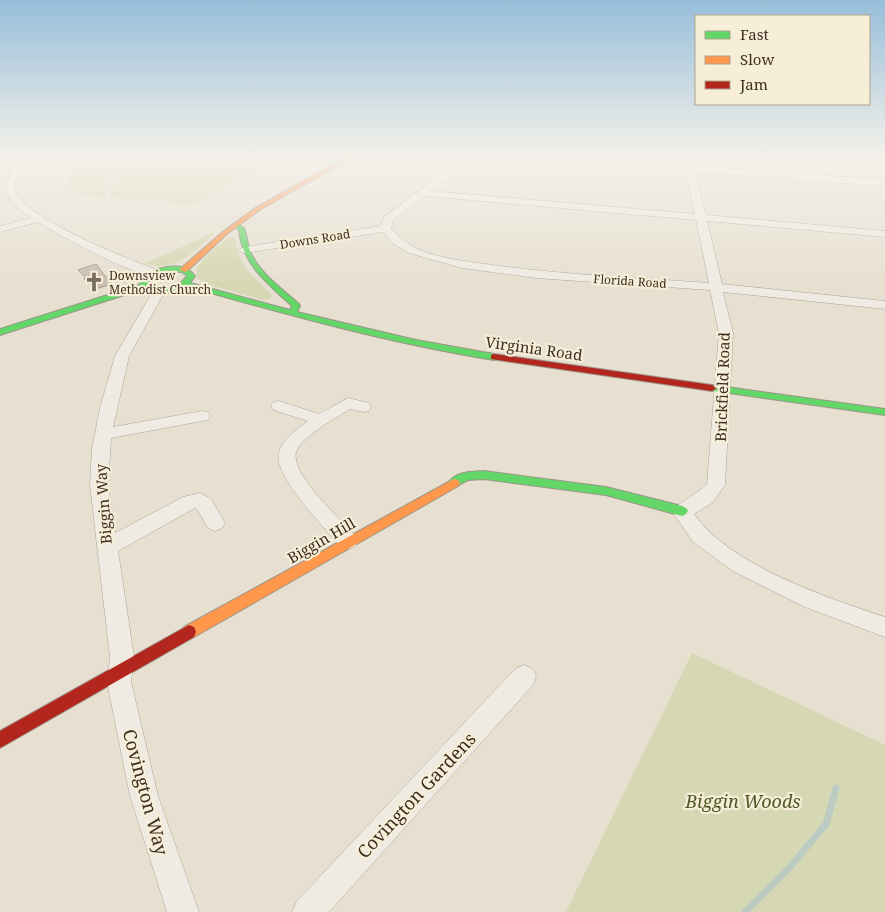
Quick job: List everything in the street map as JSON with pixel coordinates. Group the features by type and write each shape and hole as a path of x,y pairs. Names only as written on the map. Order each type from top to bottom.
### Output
{"street":[{"path":"15,201 39,219 73,238 154,273"},
{"path":"183,270 236,225 271,201"},
{"path":"386,228 388,219 413,201"},
{"path":"507,201 885,234"},
{"name":"Brickfield Road","path":"682,511 698,505 710,495 716,486 724,390 726,333 698,201"},
{"path":"0,229 39,219"},
{"path":"236,225 242,229 244,250 265,277 296,306 296,310 292,313"},
{"name":"Downs Road","path":"244,250 386,228"},
{"name":"Florida Road","path":"386,228 391,237 408,249 430,257 462,264 536,274 716,287 885,305"},
{"path":"0,332 151,288 176,288 186,284 191,276 183,270 167,269 154,273 144,279 151,288"},
{"name":"Virginia Road","path":"186,284 380,337 451,351 885,412"},
{"name":"Biggin Way","path":"122,669 98,485 103,434 117,372 151,288"},
{"path":"348,541 297,481 287,461 287,452 292,445 321,420 348,402 363,407"},
{"path":"279,406 321,420"},
{"path":"103,434 202,416"},
{"name":"Biggin Hill","path":"0,740 455,480 471,474 606,491 682,511"},
{"path":"106,548 190,502 200,500 215,523"},
{"path":"682,511 699,534 740,563 800,595 885,627"},
{"name":"Covington Way","path":"122,669 120,682 144,796 183,912"},
{"name":"Covington Gardens","path":"308,912 524,677"}],"green space":[{"path":"162,201 199,201 188,206"},
{"path":"215,233 192,253 175,263 166,266 156,266 146,263"},
{"path":"229,237 235,238 239,255 247,270 272,295 271,298 266,301 207,284 197,278 197,272 202,260"},
{"name":"Biggin Woods","path":"692,653 885,745 885,912 566,912"}],"building":[{"path":"96,264 113,284 95,289 84,279 85,277 78,270"}],"waterway":[{"path":"745,912 790,867 826,824 836,788"}],"traffic: fast":[{"path":"236,225 242,229 243,241 253,263 296,306 292,313"},
{"path":"167,269 184,270 191,276 182,286 176,289 163,291 143,286 148,276 167,269"},
{"path":"186,284 377,335 494,357"},
{"path":"0,332 143,286"},
{"path":"712,388 885,412"},
{"path":"454,483 466,476 484,475 606,491 682,511"}],"traffic: slow":[{"path":"183,270 226,232 272,201"},
{"path":"189,632 454,483"}],"traffic: jam":[{"path":"494,357 712,388"},
{"path":"0,740 189,632"}],"place":[{"name":"Downsview Methodist Church","path":"94,282"}]}
